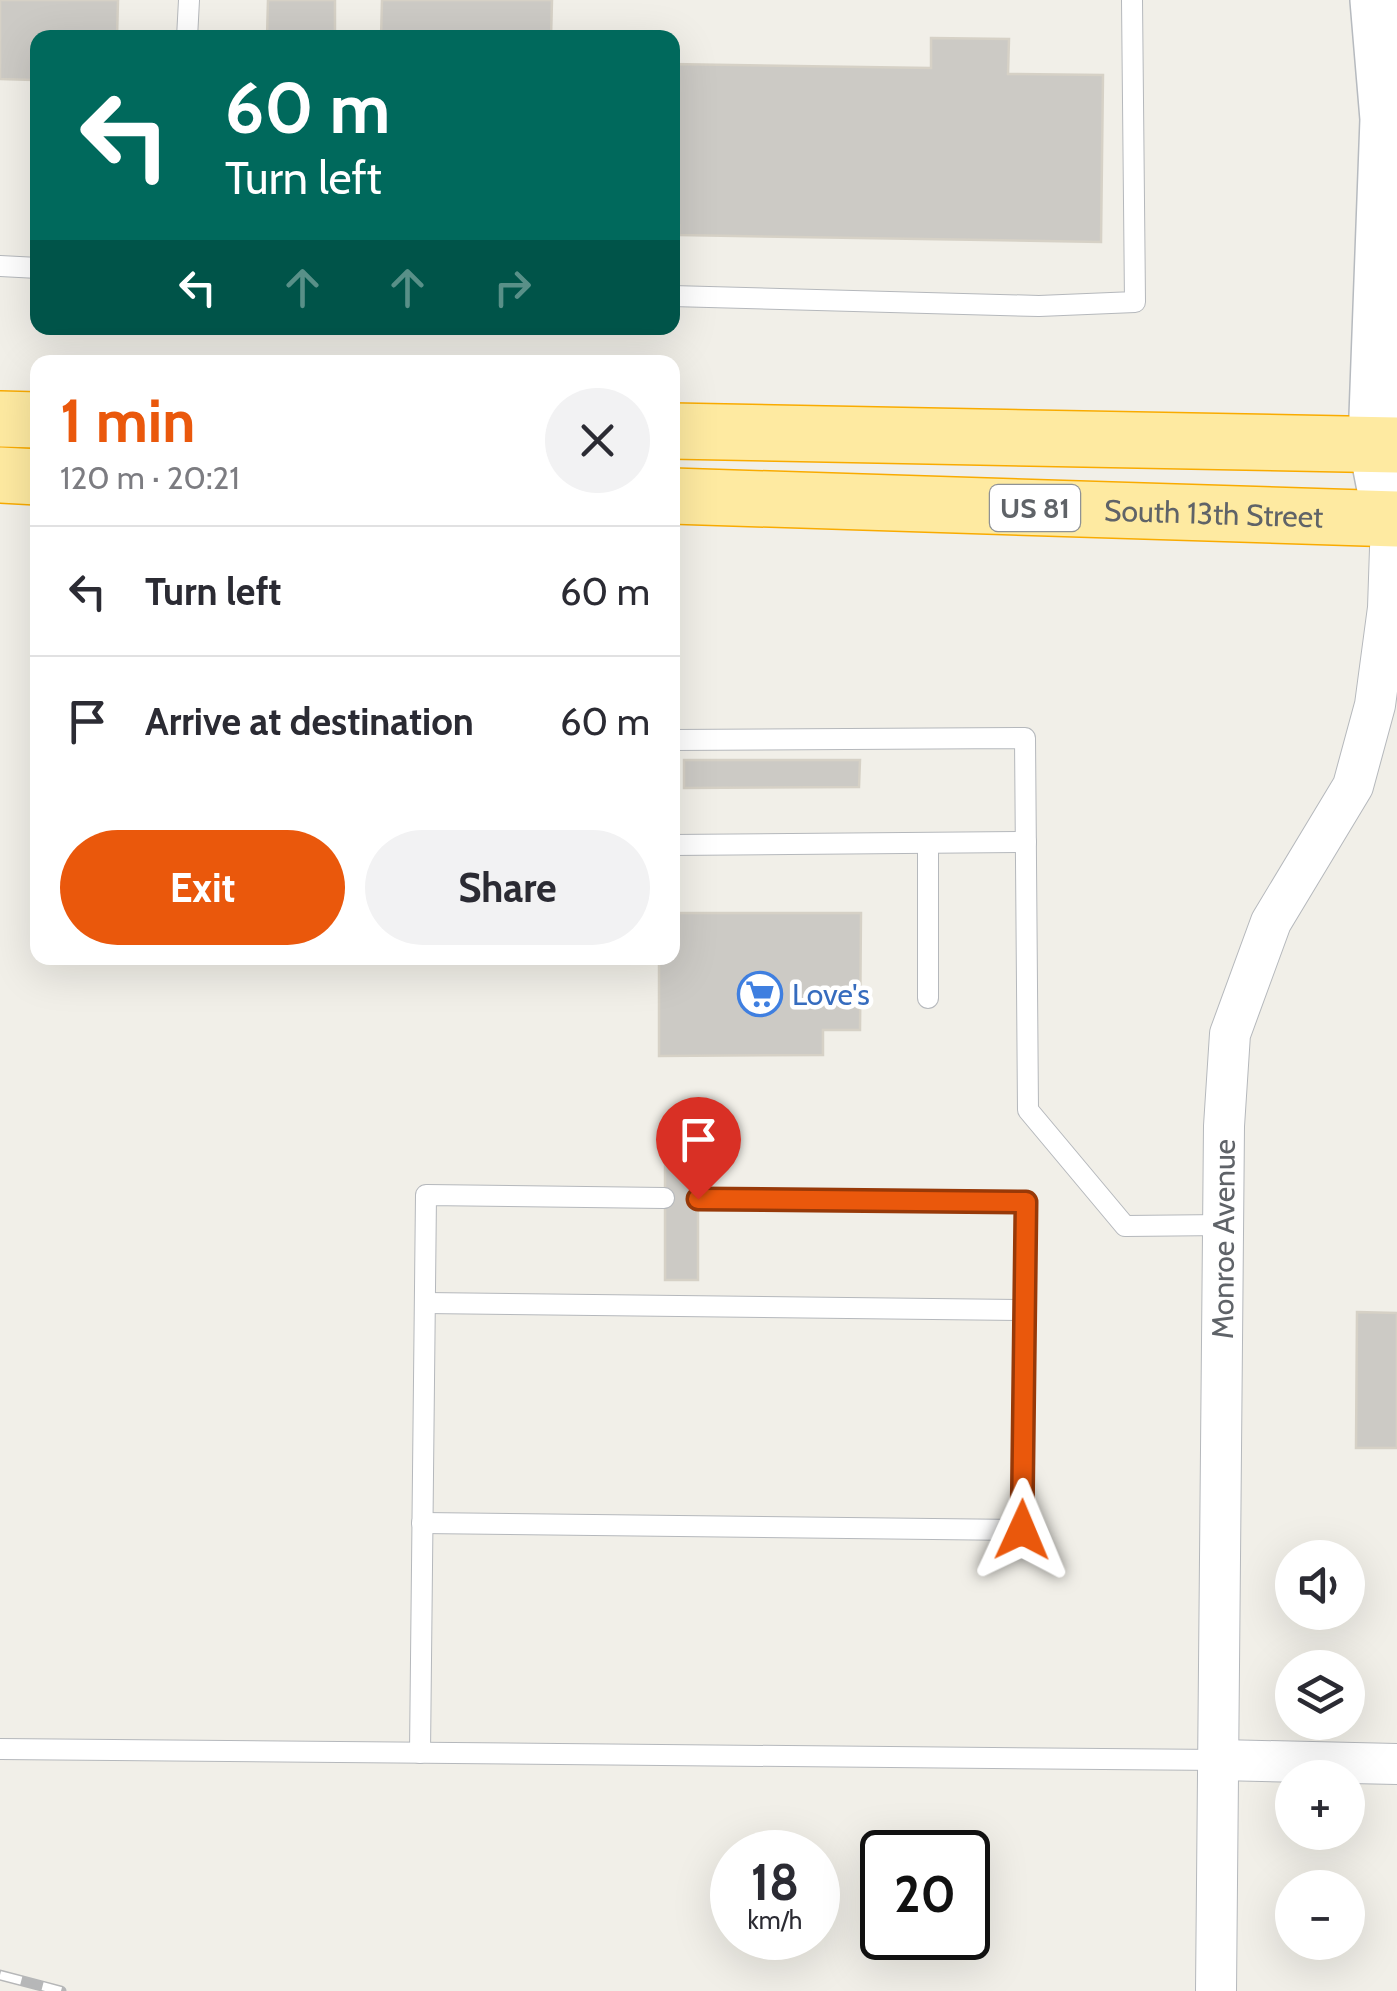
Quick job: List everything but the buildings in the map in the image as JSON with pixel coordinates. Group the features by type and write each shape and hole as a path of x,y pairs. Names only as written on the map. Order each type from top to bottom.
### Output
{"highway":[{"path":"0,419 30,420"},
{"path":"680,431 1386,444"},
{"path":"0,476 30,476"},
{"name":"South 13th Street","path":"680,496 1395,515"}],"main road":[{"name":"Monroe Avenue","path":"1378,0 1388,119 1386,444 1395,515"}],"street":[{"name":"Monroe Avenue","path":"1216,1991 1224,1226 1230,1034 1271,922 1353,786 1375,705 1395,515"},
{"path":"1220,1760 1397,1764"}],"lane":[{"path":"188,30 189,0"},
{"path":"680,296 1039,306 1134,302 1132,0"},
{"path":"0,266 30,268"},
{"path":"680,740 1025,738 1028,1110 1125,1226 1224,1226"},
{"path":"680,845 1026,842"},
{"path":"928,844 928,998"},
{"path":"420,1753 426,1196 664,1198"},
{"path":"422,1523 1022,1530 1026,1202 698,1199"},
{"path":"425,1303 1025,1310"},
{"path":"0,1750 1220,1760"}],"railway":[{"path":"0,1975 61,1991"}],"place":[{"name":"Love's","path":"760,994"}],"route":[{"path":"698,1199 1026,1202 1022,1530"}]}
